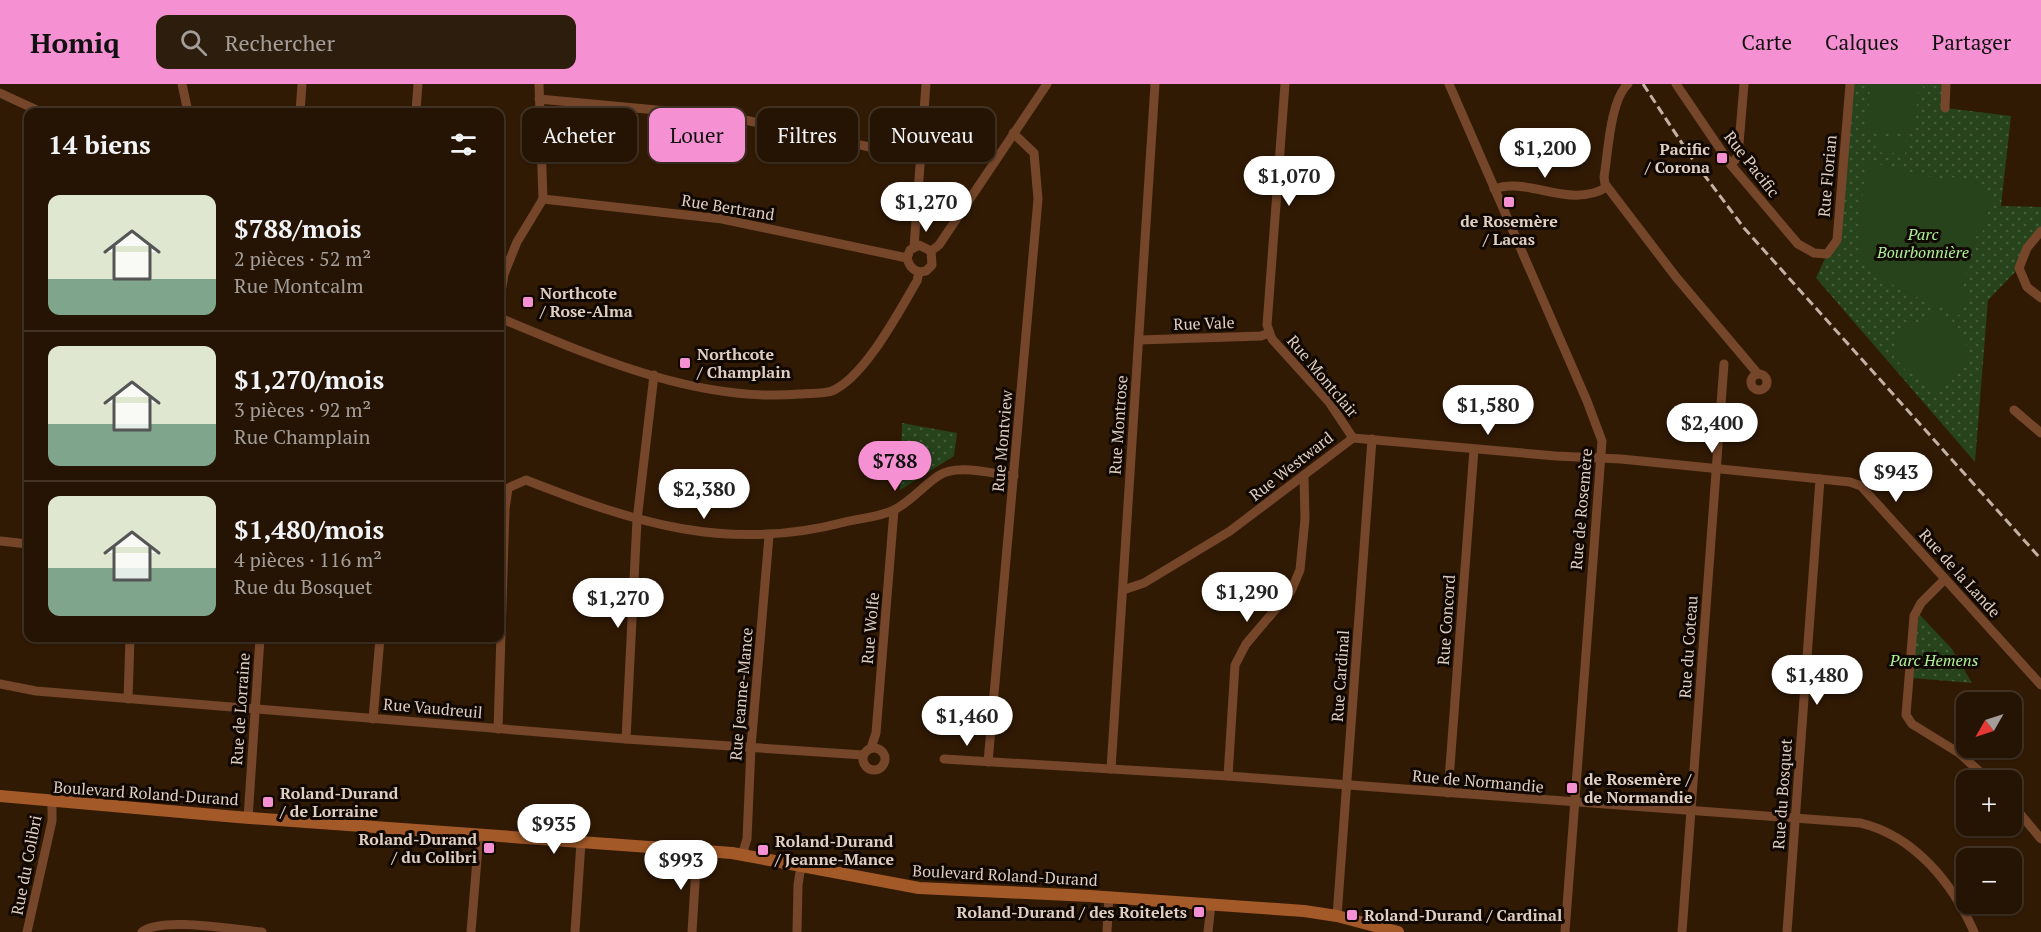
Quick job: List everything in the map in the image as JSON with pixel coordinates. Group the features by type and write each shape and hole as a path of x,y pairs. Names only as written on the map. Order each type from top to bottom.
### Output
{"street":[{"path":"182,84 187,108"},
{"path":"300,108 302,84"},
{"path":"416,108 418,84"},
{"path":"504,274 543,199 539,84"},
{"path":"924,108 926,84"},
{"path":"931,251 939,245 1047,84"},
{"name":"Rue Montrose","path":"1111,769 1155,84"},
{"name":"Rue Montclair","path":"1285,84 1266,321 1269,333 1329,402 1353,438"},
{"name":"Rue de Rosemère","path":"1449,84 1598,427 1602,459 1591,555 1576,803 1565,932"},
{"name":"Rue Pacific","path":"1676,84 1731,165 1798,244 1814,253"},
{"path":"1731,165 1738,156 1744,84"},
{"name":"Rue Florian","path":"1814,253 1827,254 1837,240 1850,84"},
{"path":"1945,108 1946,84"},
{"path":"1623,86 1615,110 1604,177 1607,187 1686,290 1758,374"},
{"path":"0,93 32,108"},
{"path":"540,99 731,117 870,147"},
{"name":"Rue Montview","path":"988,762 1038,188 1034,153 1013,133"},
{"path":"920,162 914,246 907,258 912,270 919,272 932,265 931,251"},
{"path":"1494,189 1505,185 1549,193 1578,195 1594,193 1607,187"},
{"name":"Rue Bertrand","path":"543,199 722,219 907,258"},
{"path":"2041,231 2027,248 2019,268 2027,287 2041,298"},
{"path":"914,246 923,246 931,251"},
{"path":"504,320 557,342 693,387 756,396 831,391 849,380 868,358 917,281 919,272"},
{"name":"Rue Vale","path":"1139,340 1261,336 1269,333"},
{"name":"Rue du Coteau","path":"1682,932 1724,364"},
{"path":"626,739 637,520 654,375"},
{"path":"2014,410 2041,433"},
{"name":"Rue Westward","path":"1123,590 1144,583 1230,531 1353,438 1716,468 1820,479"},
{"name":"Rue Cardinal","path":"1337,915 1372,439"},
{"name":"Rue Concord","path":"1449,793 1474,449"},
{"path":"504,584 508,488 526,480 637,520 709,534 769,536 817,530 894,510 940,474 956,470 1014,476"},
{"path":"1228,776 1235,665 1246,644 1291,591 1300,570 1305,519 1304,476"},
{"name":"Rue de la Lande","path":"1820,479 1850,482 1861,486 2041,684"},
{"name":"Rue du Bosquet","path":"1786,932 1820,479"},
{"name":"Rue Wolfe","path":"871,748 876,733 894,510"},
{"name":"Rue Jeanne-Mance","path":"742,855 747,839 751,747 769,536"},
{"path":"0,541 24,544"},
{"path":"1945,579 1921,603 1914,616 1906,715 1912,724 1959,753 1978,770"},
{"path":"128,699 130,642"},
{"name":"Rue de Lorraine","path":"248,818 260,642"},
{"path":"373,719 380,642"},
{"path":"498,729 502,642"},
{"name":"Rue Vaudreuil","path":"0,684 36,691 128,699 626,739 863,755"},
{"path":"871,748 878,748 884,753 885,762 880,768 867,768 863,760 863,755 871,748"},
{"name":"Rue de Normandie","path":"944,759 1347,784 1691,812 1861,823 1896,837 1909,846 1937,873 1961,903 1974,932"},
{"name":"Boulevard Roland-Durand","path":"0,796 52,803 742,855 919,888 1109,897 1337,915 1398,932"},
{"name":"Rue du Colibri","path":"27,932 52,820 52,803"},
{"path":"2022,816 2041,839"},
{"path":"471,932 479,835"},
{"path":"575,932 581,842"},
{"path":"692,932 697,851"},
{"path":"797,932 798,885 801,866"},
{"path":"1107,932 1109,897"},
{"path":"1209,932 1211,904"},
{"path":"1966,932 1968,919"},
{"path":"142,932 147,928 165,924 262,932"}],"green space":[{"name":"Parc Bourbonnière","path":"1849,84 1946,84 1946,108 2011,116 2001,206 2041,207 2041,231 2019,268 1988,300 1975,462 1816,278 1827,254 1837,240"},
{"path":"1874,84 1923,84 1923,90 1918,90 1915,134 1867,130 1870,86"},
{"path":"1877,136 1906,138 1905,154 1875,152"},
{"path":"1866,161 1944,180 1946,176 1981,184 1991,201 1981,237 1976,236 1962,288 1968,291 1961,316 1891,284 1868,267 1862,258 1860,225"},
{"path":"1935,307 1959,329 1965,340 1967,352 1965,363 1958,373 1948,383 1932,392 1912,371 1908,373 1894,357 1895,339 1910,324 1913,327"},
{"path":"902,423 957,433 954,456 900,490"},
{"name":"Parc Hemens","path":"1919,614 1952,649 1972,683 1912,678"}],"railway":[{"path":"1643,84 1693,160 1744,228 2041,559"}],"place":[{"name":"Pacific / Corona","path":"1722,158"},
{"name":"de Rosemère / Lacas","path":"1509,202"},
{"name":"Northcote / Rose-Alma","path":"528,302"},
{"name":"Northcote / Champlain","path":"685,363"},
{"name":"de Rosemère / de Normandie","path":"1572,788"},
{"name":"Roland-Durand / de Lorraine","path":"268,802"},
{"name":"Roland-Durand / du Colibri","path":"489,848"},
{"name":"Roland-Durand / Jeanne-Mance","path":"763,850"},
{"name":"Roland-Durand / des Roitelets","path":"1199,912"},
{"name":"Roland-Durand / Cardinal","path":"1352,915"}]}
